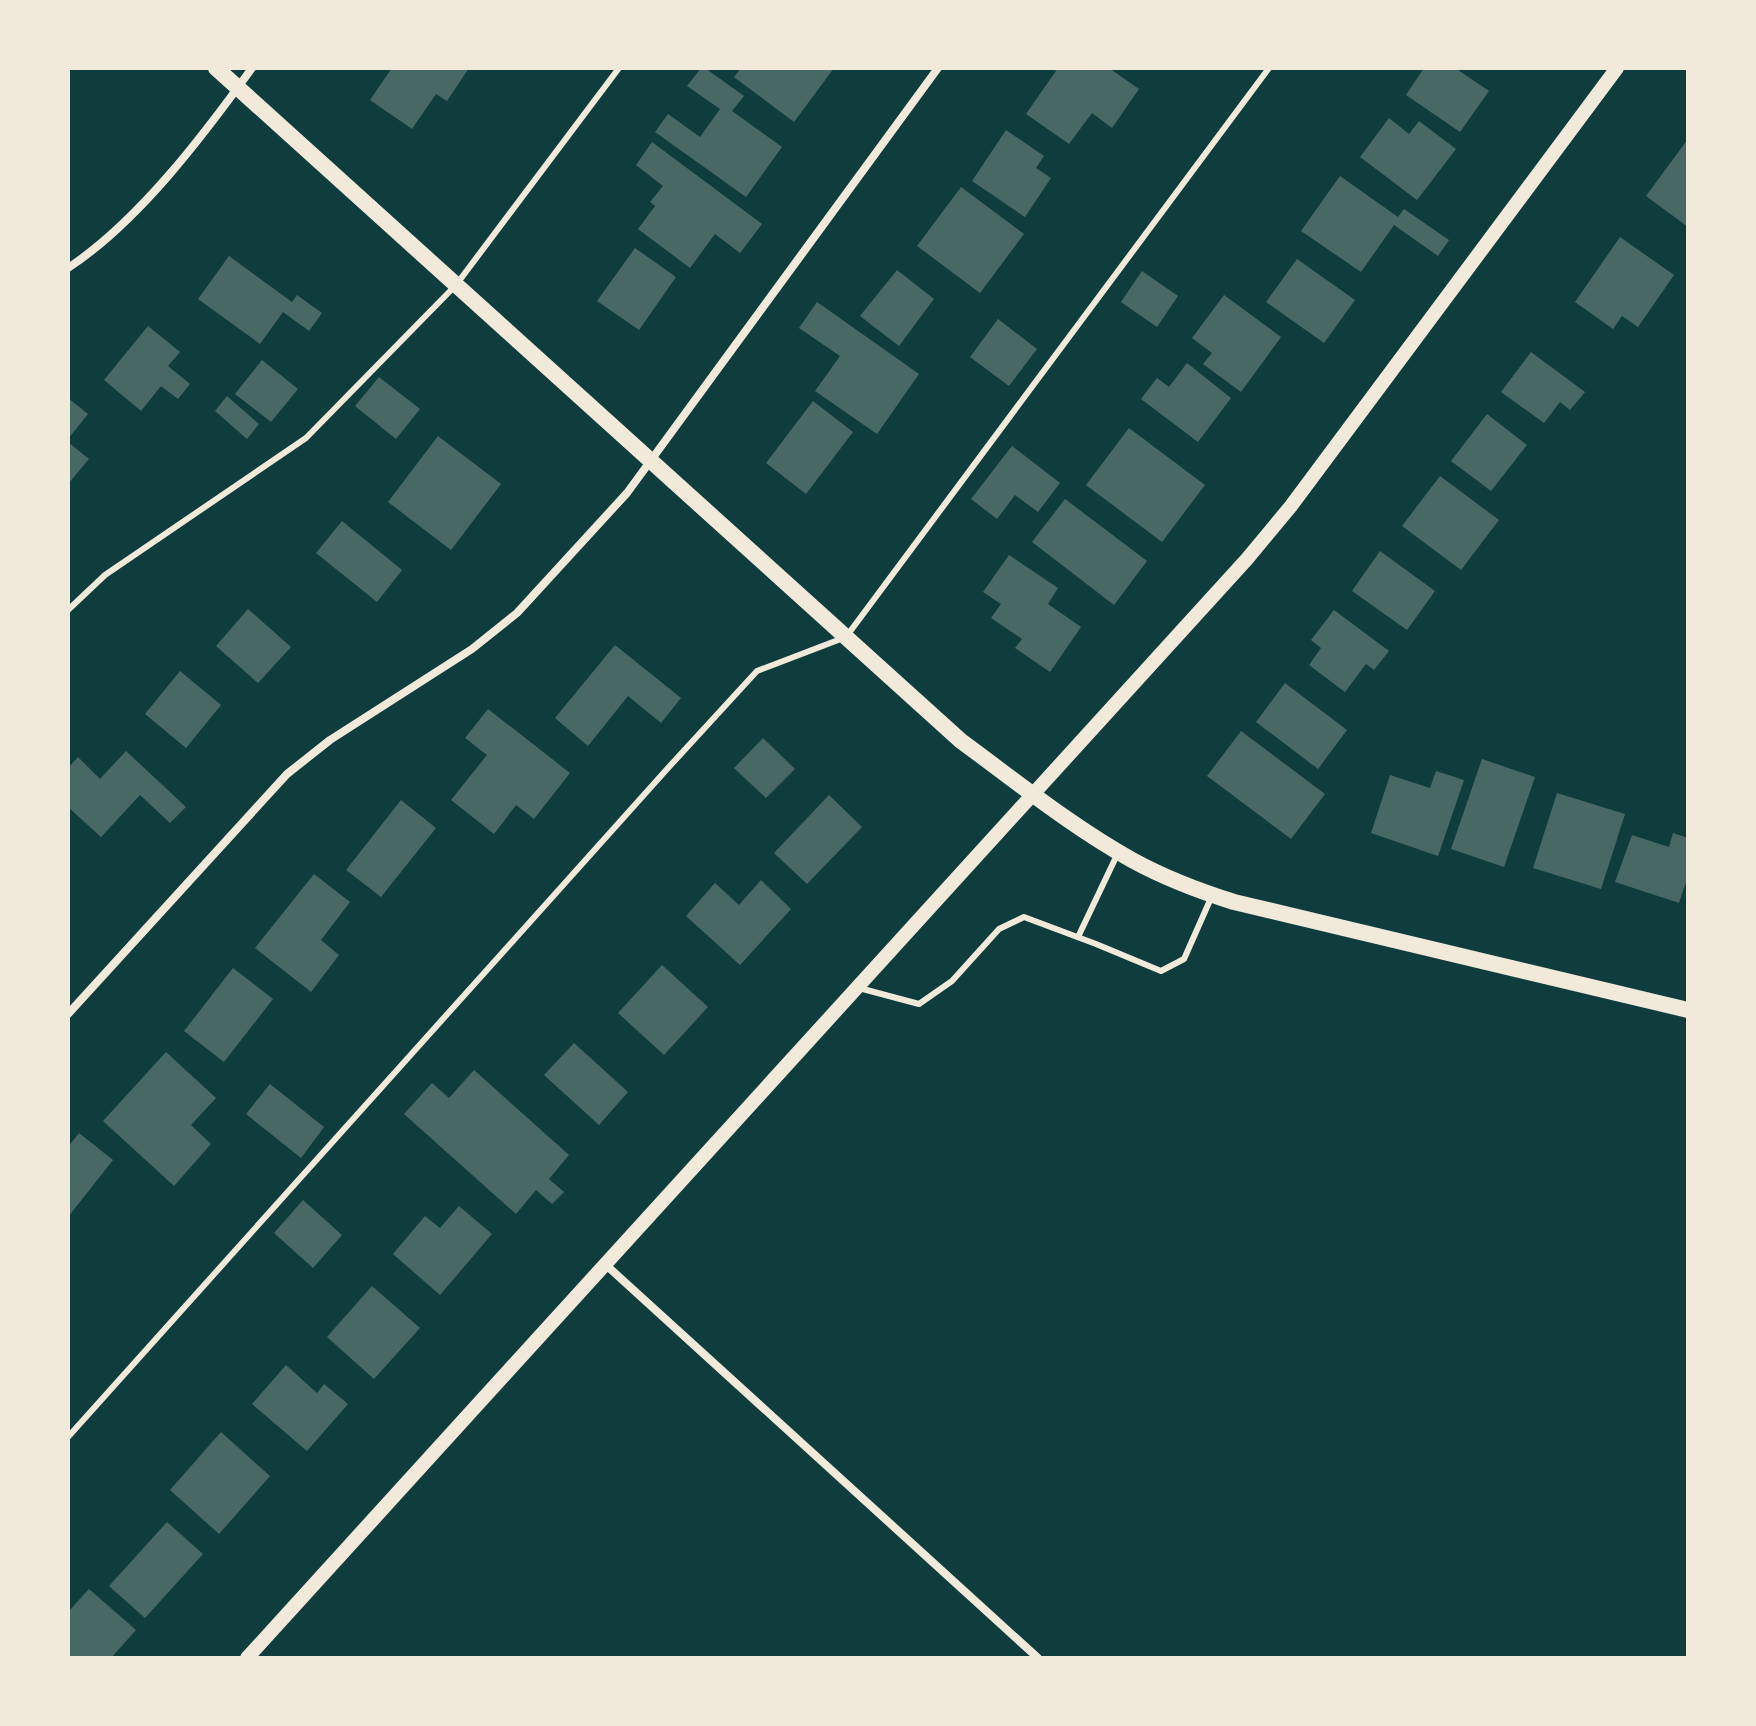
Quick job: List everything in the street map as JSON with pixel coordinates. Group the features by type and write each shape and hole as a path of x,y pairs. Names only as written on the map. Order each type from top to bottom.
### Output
{"main road":[{"path":"216,68 961,741 1091,836 1134,861 1234,902 1688,1010"}],"street":[{"path":"68,268 132,216 185,155 252,68"},
{"path":"68,1014 287,774 330,740 472,649 517,613 627,493 938,68"},
{"path":"247,1658 1247,559 1291,506 1617,68"},
{"path":"606,1265 1038,1658"}],"lane":[{"path":"68,610 105,575 306,438 456,285 619,68"},
{"path":"68,1437 757,671 846,637 1269,68"},
{"path":"1078,937 1118,852"},
{"path":"858,987 919,1004 952,981 999,929 1024,917 1161,971 1184,959 1213,894"}],"building":[{"path":"392,68 469,68 447,101 436,94 412,129 370,100"},
{"path":"701,68 744,96 732,111 782,147 746,197 655,132 668,114 700,137 720,109 687,86"},
{"path":"741,68 834,68 794,122 734,77"},
{"path":"1058,68 1109,68 1139,89 1112,128 1092,113 1069,144 1026,114"},
{"path":"1424,68 1455,68 1489,91 1460,132 1406,95"},
{"path":"1389,118 1409,134 1419,121 1456,149 1417,200 1360,157"},
{"path":"1006,130 1044,156 1036,168 1051,178 1025,217 972,181"},
{"path":"1688,139 1688,227 1646,196"},
{"path":"652,142 762,224 740,253 715,234 690,268 638,229 655,206 650,202 663,186 636,165"},
{"path":"1340,176 1398,217 1404,209 1449,240 1438,256 1394,225 1361,272 1301,231"},
{"path":"961,187 1024,234 980,293 917,246"},
{"path":"1620,237 1674,275 1638,327 1622,316 1613,329 1575,302"},
{"path":"635,248 676,277 639,330 597,301"},
{"path":"229,256 292,302 297,295 322,313 309,331 283,312 260,344 198,299"},
{"path":"1297,259 1355,300 1324,343 1266,302"},
{"path":"897,270 934,299 899,346 860,316"},
{"path":"1142,271 1178,296 1157,327 1121,302"},
{"path":"1224,295 1281,337 1241,392 1203,364 1212,353 1192,338"},
{"path":"817,302 919,374 877,434 815,391 840,356 799,328"},
{"path":"998,319 1037,349 1009,386 970,357"},
{"path":"148,326 180,352 168,366 190,384 178,399 161,386 141,411 104,380"},
{"path":"1531,352 1585,392 1570,410 1560,402 1544,423 1501,392"},
{"path":"262,360 298,389 271,422 235,394"},
{"path":"1187,363 1231,398 1198,442 1141,399 1157,378 1169,387"},
{"path":"379,377 420,409 396,439 355,406"},
{"path":"227,396 259,424 247,439 215,411"},
{"path":"68,398 88,414 68,439"},
{"path":"813,401 853,432 806,494 766,463"},
{"path":"1487,414 1527,445 1491,491 1451,461"},
{"path":"1129,428 1205,485 1162,542 1086,485"},
{"path":"438,436 501,484 451,550 388,502"},
{"path":"68,442 89,459 68,484"},
{"path":"1012,446 1060,483 1038,512 1015,495 997,519 971,499"},
{"path":"1440,476 1499,520 1461,570 1402,526"},
{"path":"1065,499 1147,561 1114,605 1032,542"},
{"path":"342,521 402,570 377,602 316,553"},
{"path":"1380,551 1435,591 1407,630 1352,591"},
{"path":"1009,555 1058,588 1048,604 1081,627 1050,672 1015,648 1022,639 991,618 1001,604 983,592"},
{"path":"248,609 291,647 258,683 216,646"},
{"path":"1334,610 1389,651 1374,670 1366,664 1345,692 1309,665 1321,648 1311,640"},
{"path":"615,645 681,698 661,723 628,696 588,746 555,718"},
{"path":"180,671 221,705 186,748 145,714"},
{"path":"1285,683 1347,730 1318,769 1256,722"},
{"path":"488,709 570,773 534,819 516,805 494,834 451,800 487,755 465,738"},
{"path":"1241,731 1325,794 1291,839 1207,776"},
{"path":"763,738 795,769 766,798 734,768"},
{"path":"126,751 186,807 170,823 140,795 101,837 68,807 68,768 78,757 100,779"},
{"path":"1482,759 1535,777 1504,867 1451,849"},
{"path":"1436,771 1464,780 1438,856 1371,833 1390,775 1430,788"},
{"path":"1557,793 1625,814 1601,889 1533,868"},
{"path":"829,795 862,827 807,884 774,853"},
{"path":"401,800 436,828 381,897 346,870"},
{"path":"1673,833 1688,838 1688,876 1679,903 1615,882 1632,835 1669,847"},
{"path":"314,874 350,902 321,940 339,955 311,992 255,948"},
{"path":"761,880 791,909 740,965 686,916 715,883 739,905"},
{"path":"662,965 708,1007 664,1055 618,1013"},
{"path":"233,968 273,999 224,1062 184,1031"},
{"path":"574,1043 628,1092 599,1125 544,1075"},
{"path":"166,1052 216,1098 191,1125 211,1144 174,1186 103,1121"},
{"path":"474,1070 569,1155 549,1179 564,1192 552,1204 536,1190 516,1214 404,1114 432,1083 449,1098"},
{"path":"270,1084 324,1127 301,1158 246,1114"},
{"path":"79,1133 113,1160 68,1217 68,1147"},
{"path":"303,1200 342,1235 313,1268 274,1233"},
{"path":"459,1206 492,1234 440,1295 393,1254 425,1216 440,1228"},
{"path":"372,1286 420,1328 374,1379 327,1337"},
{"path":"286,1365 317,1393 324,1384 348,1404 307,1451 252,1404"},
{"path":"221,1432 270,1476 219,1534 170,1490"},
{"path":"167,1522 203,1554 145,1618 109,1586"},
{"path":"89,1589 136,1630 111,1658 68,1658 68,1612"}]}
